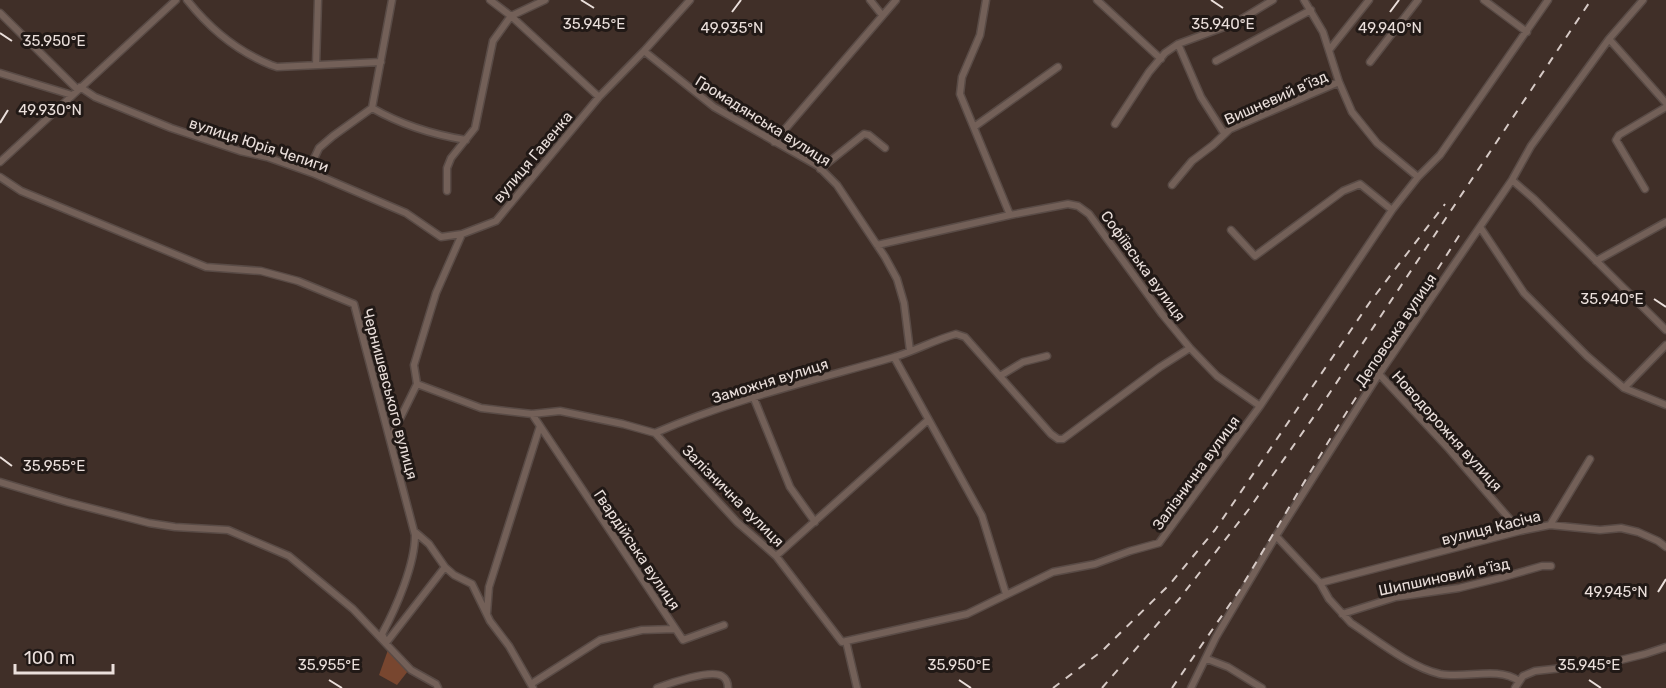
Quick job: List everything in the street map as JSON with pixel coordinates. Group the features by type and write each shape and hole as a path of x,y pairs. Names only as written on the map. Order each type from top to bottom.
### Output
{"street":[{"path":"0,162 176,0"},
{"path":"187,0 218,35 232,45 277,67 381,62"},
{"path":"316,64 318,0"},
{"path":"315,174 311,165 319,148 341,129 372,108 392,0"},
{"path":"490,0 511,16 599,97"},
{"path":"447,191 447,168 451,158 475,128 493,41 511,16 544,0"},
{"name":"вулиця Гавенка","path":"462,234 496,221 599,97 690,0"},
{"path":"870,0 882,15"},
{"path":"774,142 896,0"},
{"path":"986,0 980,35 961,82 960,94 1010,215"},
{"path":"1097,0 1161,59"},
{"path":"1115,124 1161,59 1178,44 1235,23 1273,0"},
{"path":"1304,0 1318,21 1352,112 1377,143 1418,177"},
{"path":"1330,49 1369,0"},
{"path":"1370,62 1418,0"},
{"path":"1484,0 1527,32"},
{"name":"Залізнична вулиця","path":"654,433 737,522 776,556 842,642 968,614 1053,572 1095,564 1159,543 1260,406 1392,210 1418,177 1440,155 1548,0"},
{"name":"Деповська вулиця","path":"1191,688 1216,637 1276,536 1379,374 1512,180 1531,146 1608,39 1643,0"},
{"path":"1216,61 1311,10"},
{"path":"0,12 77,91"},
{"path":"1608,39 1666,103"},
{"path":"1178,44 1200,97 1224,133"},
{"name":"Громадянська вулиця","path":"644,51 714,107 820,168 837,185 892,268 904,303 910,351"},
{"path":"974,127 1058,67"},
{"name":"вулиця Юрія Чепиги","path":"0,73 77,91 171,128 315,174 406,213 441,237 462,234"},
{"name":"Вишневий в’їзд","path":"1172,185 1192,161 1224,133 1339,82"},
{"path":"372,108 403,122 445,136 466,140"},
{"path":"1645,189 1616,140 1619,135 1666,108"},
{"path":"820,168 864,134 869,135 885,148"},
{"name":"Чернишевського вулиця","path":"0,177 21,191 206,267 261,271 298,281 354,304 414,531 415,546 400,598 382,634 386,643"},
{"path":"1512,180 1666,330"},
{"path":"1231,230 1255,256 1343,191 1360,184 1392,210"},
{"name":"Софіївська вулиця","path":"877,245 1068,204 1083,208 1190,348 1217,376 1260,406"},
{"path":"1596,261 1666,222"},
{"path":"1480,227 1524,293 1587,356 1624,388 1666,405"},
{"path":"390,438 417,384 414,365 436,293 462,234"},
{"name":"Заможня вулиця","path":"654,433 753,396 894,357 959,335 965,337 1000,376"},
{"path":"1624,388 1666,345"},
{"path":"1047,356 1023,363 1000,376 1051,434 1058,439 1063,439 1160,367 1190,348"},
{"path":"894,357 982,516 1006,594"},
{"name":"Новодорожня вулиця","path":"1379,374 1449,449 1520,531"},
{"path":"417,384 481,408 532,414 560,411 654,433"},
{"path":"753,396 790,487 815,522"},
{"name":"Гвардійська вулиця","path":"532,414 675,629"},
{"path":"776,556 928,420"},
{"path":"487,613 489,587 540,426"},
{"path":"1550,525 1590,459"},
{"path":"0,482 149,523 228,530 289,556 353,609 411,670 436,684 438,688"},
{"name":"вулиця Касіча","path":"1320,583 1550,525 1600,530 1621,528 1638,532 1666,547"},
{"path":"414,531 429,544 445,567 454,575 472,584 532,686"},
{"path":"1276,536 1320,583 1329,599 1342,614 1396,652 1429,671 1449,675 1508,674 1519,681"},
{"name":"Шипшиновий в'їзд","path":"1342,614 1396,597 1459,588 1542,566 1551,566"},
{"path":"386,643 445,567"},
{"path":"675,629 683,640 724,625"},
{"name":"Гвардійська вулиця","path":"532,686 600,640 642,630 675,629"},
{"path":"846,641 857,688"},
{"path":"1515,688 1523,676 1535,671 1608,663 1666,647"},
{"path":"1207,659 1228,667 1262,688"},
{"path":"657,688 711,674 721,675 727,680 728,688"}],"shaded area":[{"path":"388,650 408,671 397,685 379,675"}],"railway":[{"path":"1102,688 1180,598 1249,509 1317,412 1591,0"},
{"path":"1053,688 1102,651 1170,584 1215,530 1370,302 1445,204"},
{"path":"1172,688 1239,591 1336,429 1462,231"}]}
